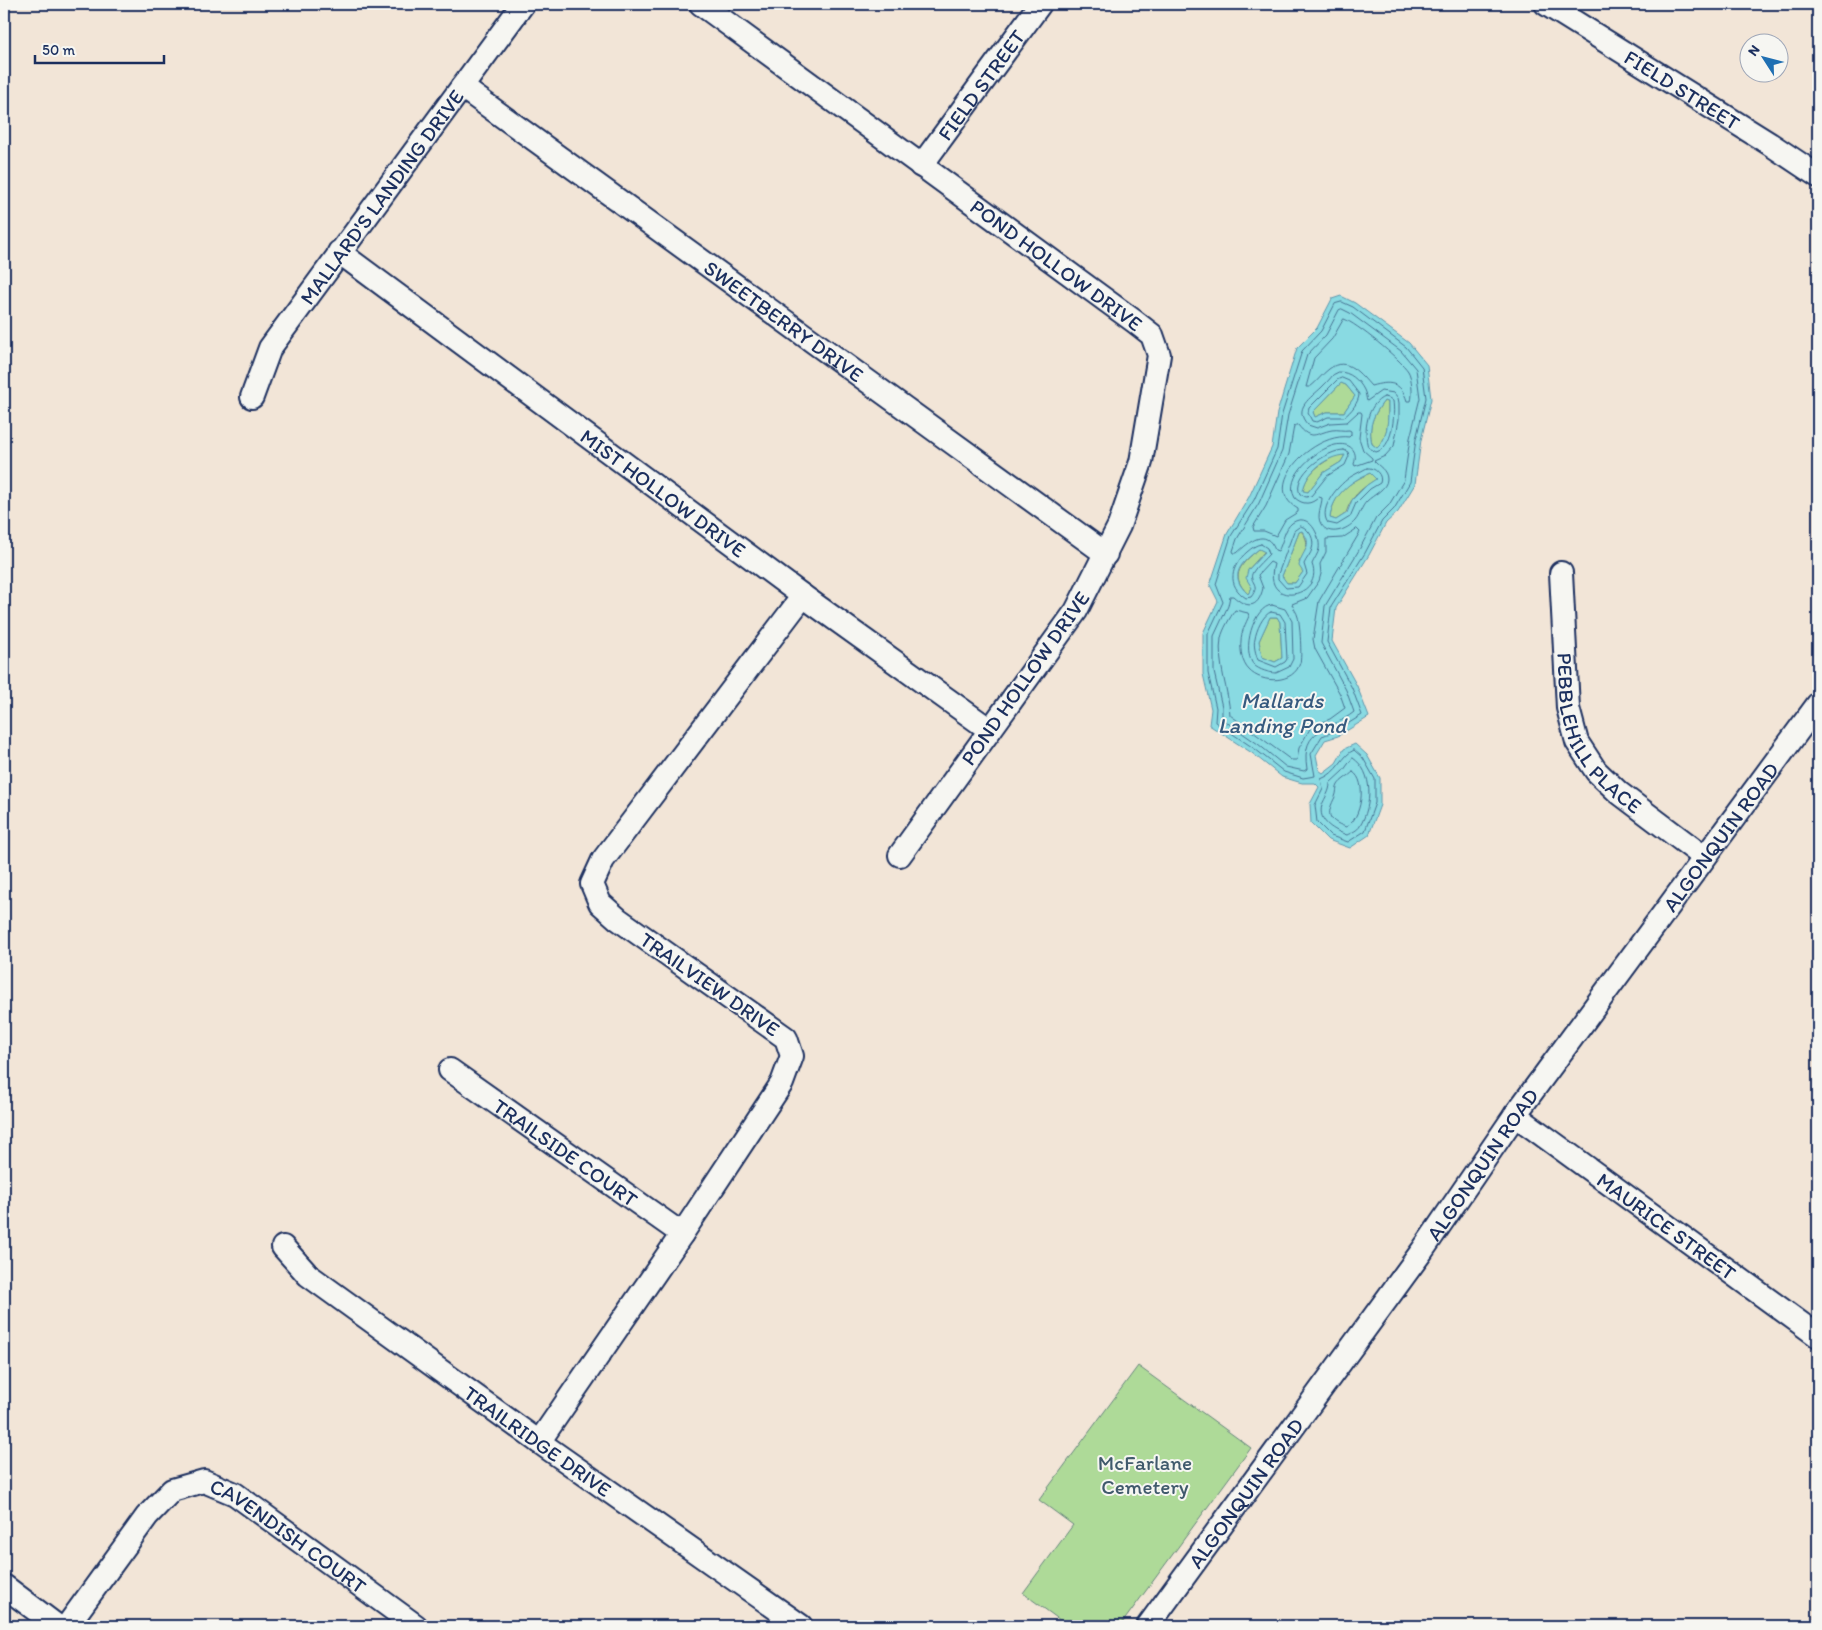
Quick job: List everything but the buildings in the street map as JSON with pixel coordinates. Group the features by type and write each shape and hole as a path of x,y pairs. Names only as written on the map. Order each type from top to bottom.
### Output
{"street":[{"name":"MALLARD'S LANDING DRIVE","path":"252,397 270,348 523,4"},
{"name":"POND HOLLOW DRIVE","path":"701,4 1134,321 1152,335 1159,355 1141,462 1119,526 1106,554 1076,611 900,855"},
{"name":"FIELD STREET","path":"921,166 1040,4"},
{"name":"FIELD STREET","path":"1546,4 1818,176"},
{"name":"SWEETBERRY DRIVE","path":"462,87 1106,554"},
{"name":"MIST HOLLOW DRIVE","path":"339,252 803,596 990,730"},
{"name":"PEBBLEHILL PLACE","path":"1561,573 1568,708 1577,742 1596,770 1618,792 1704,857"},
{"name":"TRAILVIEW DRIVE","path":"539,1442 682,1234 782,1083 792,1056 786,1038 618,919 600,903 592,884 603,860 803,596"},
{"name":"ALGONQUIN ROAD","path":"1148,1626 1422,1251 1515,1115 1818,704"},
{"name":"TRAILSIDE COURT","path":"450,1070 682,1234"},
{"name":"MAURICE STREET","path":"1515,1115 1818,1336"},
{"name":"TRAILRIDGE DRIVE","path":"283,1247 308,1275 539,1442 801,1626"},
{"name":"CAVENDISH COURT","path":"67,1626 147,1516 172,1490 204,1482 235,1494 416,1626"},
{"path":"4,1586 58,1626"}],"green space":[{"path":"1341,383 1346,385 1355,396 1344,412 1327,412 1315,417 1313,412"},
{"path":"1384,401 1388,402 1387,427 1384,439 1377,448 1372,444 1371,426 1374,416"},
{"path":"1337,455 1345,455 1341,462 1323,473 1308,492 1303,491 1307,478 1311,473"},
{"path":"1370,473 1377,479 1357,494 1344,515 1336,520 1330,518 1334,502 1343,490 1348,485"},
{"path":"1301,531 1307,543 1299,562 1303,572 1295,583 1286,583 1282,576"},
{"path":"1259,549 1265,551 1248,570 1252,588 1248,594 1242,587 1238,575 1247,559"},
{"path":"1270,617 1277,617 1280,622 1282,658 1275,662 1262,657 1259,641"},
{"name":"McFarlane Cemetery","path":"1138,1366 1251,1448 1120,1626 1068,1626 1023,1593 1073,1525 1039,1500"}],"water":[{"name":"Mallards Landing Pond","path":"1341,296 1355,303 1409,343 1427,365 1431,399 1421,440 1415,484 1398,512 1386,523 1369,555 1336,608 1332,641 1357,686 1369,717 1338,736 1325,740 1316,755 1319,770 1323,773 1336,763 1344,749 1355,744 1367,755 1380,778 1380,805 1369,835 1350,848 1328,840 1311,823 1310,804 1319,787 1315,783 1302,783 1282,777 1252,753 1209,725 1211,709 1203,674 1203,633 1218,601 1210,585 1227,534 1249,497 1272,447 1277,413 1297,348 1317,328 1332,299","holes":["1341,383 1346,385 1355,396 1344,412 1327,412 1315,417 1313,412","1384,401 1388,402 1386,433 1377,448 1372,444 1371,432 1372,421","1345,455 1341,462 1323,473 1308,492 1303,491 1308,478 1318,466 1331,458","1370,473 1376,479 1352,500 1347,513 1336,520 1330,518 1331,510 1338,496 1356,480","1302,531 1307,541 1299,566 1303,572 1295,583 1287,583 1282,576 1299,532","1259,549 1265,552 1248,570 1246,578 1252,588 1248,594 1238,581 1239,569","1270,617 1277,617 1280,622 1282,658 1275,662 1262,657 1259,641"]}]}
